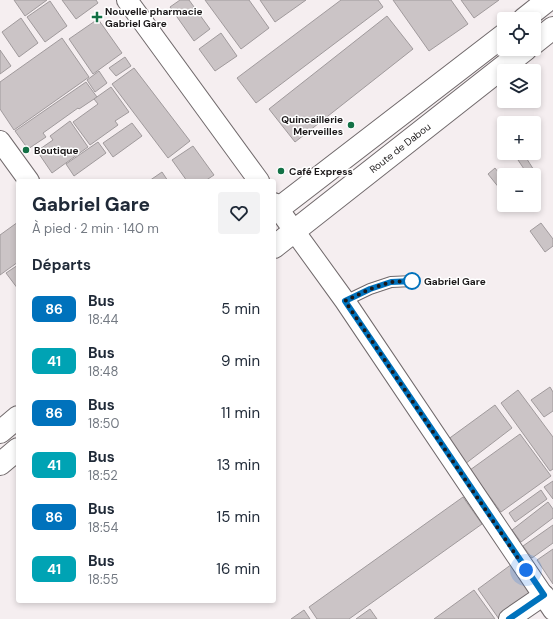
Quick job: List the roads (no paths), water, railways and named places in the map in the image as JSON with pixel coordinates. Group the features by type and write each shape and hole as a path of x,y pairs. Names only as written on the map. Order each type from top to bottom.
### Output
{"street":[{"path":"127,0 258,179"},
{"path":"533,12 548,0"},
{"path":"541,37 553,28"},
{"path":"276,207 497,40"},
{"name":"Route de Dabou","path":"276,246 517,56"},
{"path":"0,141 28,179"},
{"path":"276,209 295,231 345,301 548,603 509,619"},
{"path":"0,432 16,419"},
{"path":"0,464 16,451"}],"lane":[{"path":"345,301 370,289 391,282 413,281"}],"place":[{"name":"Nouvelle pharmacie Gabriel Gare","path":"97,17"},
{"name":"Quincaillerie Merveilles","path":"351,125"},
{"name":"Boutique","path":"26,150"},
{"name":"Café Express","path":"281,171"},
{"name":"Gabriel Gare","path":"412,281"}]}
